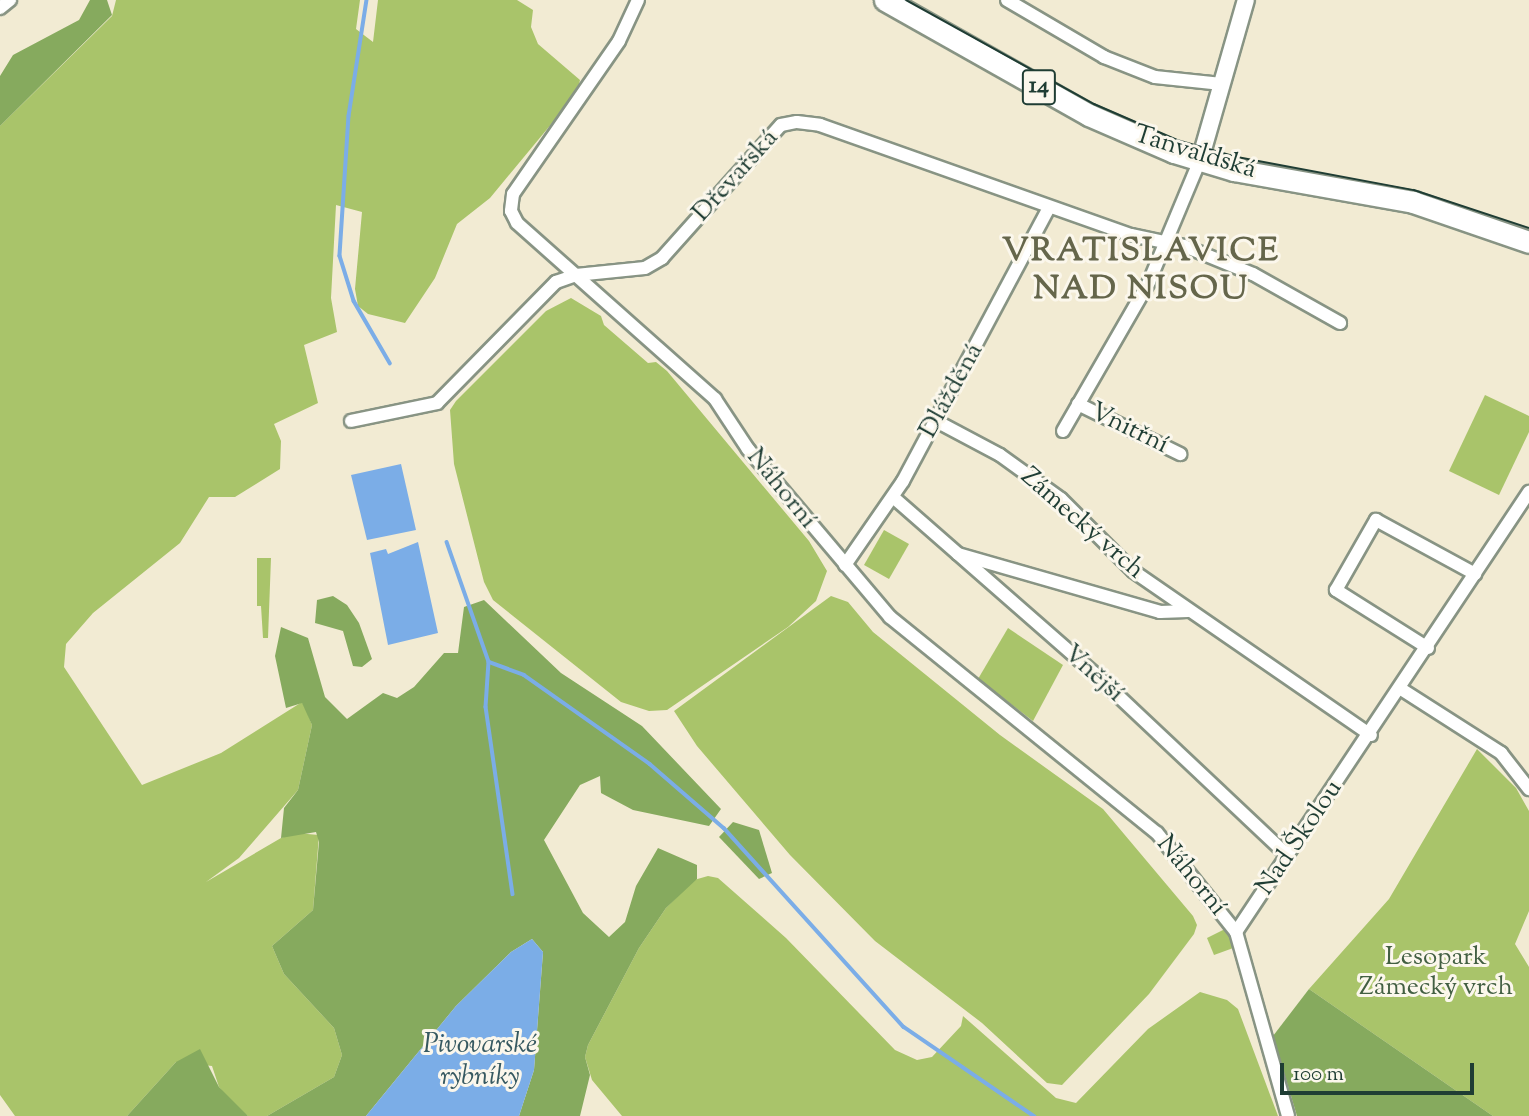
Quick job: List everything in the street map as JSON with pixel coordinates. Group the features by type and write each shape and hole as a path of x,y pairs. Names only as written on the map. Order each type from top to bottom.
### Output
{"main road":[{"name":"Tanvaldská","path":"885,0 1089,115 1200,160 1413,202 1529,242"}],"street":[{"path":"0,8 9,0"},
{"name":"Náhorní","path":"638,0 620,41 513,194 511,211 517,223 715,399 748,449 890,617 1143,819 1236,932"},
{"path":"1007,0 1130,67 1155,77 1223,84"},
{"path":"1063,431 1167,242 1200,160 1246,0"},
{"name":"Dřevařská","path":"351,421 437,402 556,282 576,275 645,268 663,258 781,125 797,122 820,125 1048,209 1167,242 1253,274 1340,323"},
{"name":"Dlážděná","path":"845,565 893,497 1048,209"},
{"name":"Vnitřní","path":"1078,404 1180,454"},
{"name":"Zámecký vrch","path":"936,421 1000,455 1061,499 1133,571 1371,735"},
{"name":"Nad Školou","path":"1236,932 1371,735 1529,492"},
{"name":"Vnější","path":"893,497 1095,674 1288,856"},
{"path":"1428,648 1336,590 1376,520 1475,574"},
{"name":"Zámecký vrch","path":"954,553 1160,612 1188,611"},
{"path":"1401,689 1501,753 1529,789"},
{"path":"1236,932 1289,1116"}],"green space":[{"path":"90,0 107,0 112,15 0,126 0,76 13,55 79,20"},
{"path":"116,0 360,0 356,29 373,42 378,0 517,0 533,10 531,27 538,44 580,80 577,93 490,198 457,224 435,278 405,323 368,314 358,306 355,289 362,212 336,205 331,298 337,332 304,345 318,403 274,424 281,441 280,469 235,497 209,497 180,543 93,613 66,644 64,667 142,785 221,753 302,702 307,712 312,725 298,790 239,858 206,882 281,838 296,833 319,835 313,910 272,946 284,974 334,1028 342,1055 334,1077 267,1116 248,1116 235,1107 219,1087 212,1066 176,1062 127,1116 15,1116 0,1095 0,126 112,16"},
{"path":"571,298 601,316 604,325 648,363 656,362 667,371 809,541 827,571 816,601 788,627 667,710 649,711 621,702 493,600 484,582 454,464 450,410 456,401 546,311"},
{"path":"1485,395 1529,416 1529,432 1499,495 1449,471"},
{"path":"884,530 909,544 889,579 864,565"},
{"path":"257,558 271,558 268,638 263,638 261,606 257,606"},
{"path":"333,596 347,605 359,623 372,659 362,667 353,666 343,631 315,623 317,600"},
{"path":"831,596 848,602 873,632 1000,735 1103,809 1193,916 1197,925 1194,934 1149,994 1062,1085 1047,1083 982,1023 875,941 790,855 697,746 674,711"},
{"path":"484,600 561,673 642,726 721,809 709,826 633,810 601,793 600,776 580,785 544,840 583,913 609,937 625,922 636,886 658,848 697,865 697,879 666,908 639,948 588,1045 585,1057 590,1075 580,1116 519,1116 534,1070 543,952 532,939 511,952 456,1006 366,1116 267,1116 334,1077 342,1055 334,1028 284,974 272,946 313,910 319,842 316,832 281,838 284,808 298,790 312,725 302,703 286,708 275,656 281,627 308,638 325,697 347,719 383,693 397,698 414,687 444,653 458,653 464,607"},
{"path":"1008,628 1063,665 1033,721 978,679"},
{"name":"Lesopark Zámecký vrch","path":"1477,749 1516,788 1529,811 1529,911 1515,944 1529,967 1529,1116 1493,1116 1309,989 1389,899"},
{"path":"733,822 759,830 772,873 759,879 719,837"},
{"path":"708,876 718,878 786,938 895,1050 917,1060 932,1057 961,1026 963,1016 1056,1098 1076,1103 1148,1029 1200,992 1227,1000 1238,1009 1278,1116 622,1116 592,1080 585,1057 588,1045 639,948 666,908 694,880"},
{"path":"1231,926 1236,947 1214,955 1207,938"},
{"path":"1309,989 1493,1116 1297,1116 1273,1036"},
{"path":"200,1049 219,1087 248,1116 127,1116 176,1062"}],"water":[{"path":"401,464 416,530 367,540 351,475"},
{"path":"418,542 438,633 388,645 370,553 386,549 388,554"},
{"name":"Pivovarské rybníky","path":"532,939 543,952 534,1070 519,1116 366,1116 456,1006 511,952"}],"waterway":[{"path":"367,0 349,116 340,256 354,301 390,363"},
{"path":"447,542 489,662 486,707 513,894"},
{"path":"489,662 524,675 650,764 724,828 904,1027 1034,1116"}],"tram line":[{"path":"906,0 1094,104 1177,140 1237,157 1414,190 1529,228"}],"district":[{"name":"VRATISLAVICE NAD NISOU","path":"1141,272"}]}
